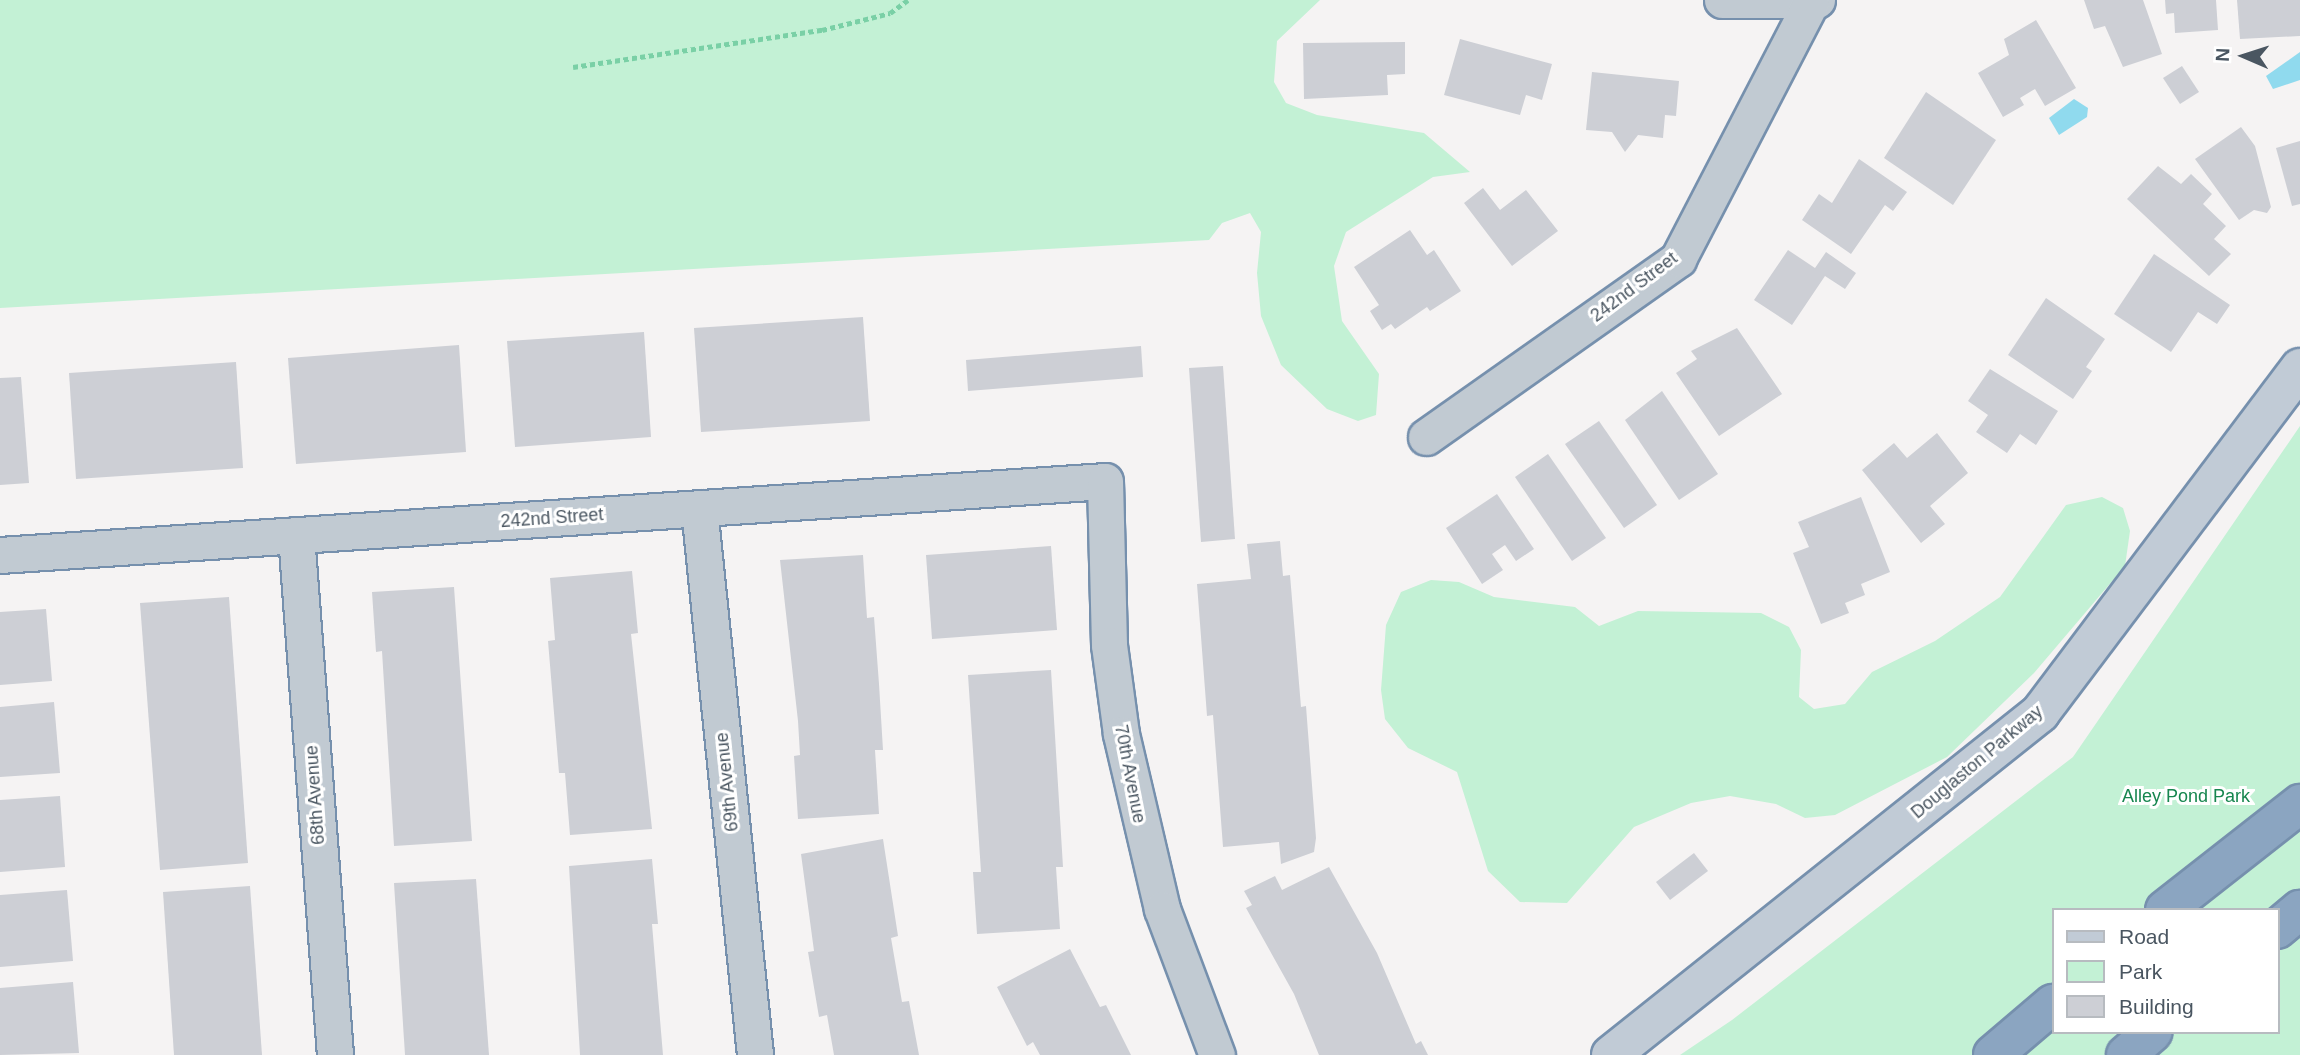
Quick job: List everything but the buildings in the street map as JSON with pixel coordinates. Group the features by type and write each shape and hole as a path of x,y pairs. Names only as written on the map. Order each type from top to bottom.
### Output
{"highway":[{"path":"2168,908 2300,804"},
{"path":"2279,927 2300,910"},
{"path":"1993,1055 2052,1005"},
{"path":"2126,1055 2150,1034"}],"main road":[{"name":"Douglaston Parkway","path":"1611,1055 2040,713 2300,368"}],"street":[{"path":"1722,0 1814,1"},
{"name":"242nd Street","path":"1426,437 1678,259 1814,1"},
{"name":"242nd Street","path":"0,555 1105,481"},
{"name":"70th Avenue","path":"1105,481 1109,645 1123,747 1162,909 1217,1055"},
{"name":"69th Avenue","path":"699,508 755,1055"},
{"name":"68th Avenue","path":"296,535 335,1055"}],"path":[{"path":"573,67 822,30 890,13 908,0"}],"green space":[{"path":"0,0 1320,0 1277,41 1274,82 1286,103 1317,115 1424,133 1470,172 1433,177 1346,232 1334,266 1342,321 1379,374 1376,415 1358,421 1327,409 1281,365 1261,316 1257,273 1261,232 1250,213 1222,223 1209,240 0,308"},
{"name":"Alley Pond Park","path":"2300,426 2300,1055 1680,1055 1732,1020 2073,757"},
{"path":"2102,497 2123,508 2130,531 2125,566 2034,673 1947,757 1835,815 1805,818 1776,804 1730,796 1691,803 1634,827 1567,903 1520,902 1488,871 1457,772 1408,748 1385,719 1381,690 1386,625 1401,592 1431,580 1459,582 1494,597 1575,607 1599,626 1638,611 1761,613 1789,627 1801,650 1799,697 1814,709 1845,704 1872,672 1935,641 2000,597 2066,505"}],"water":[{"path":"2300,52 2300,80 2273,89 2266,76"},
{"path":"2074,99 2088,108 2087,117 2059,135 2049,118"}]}
